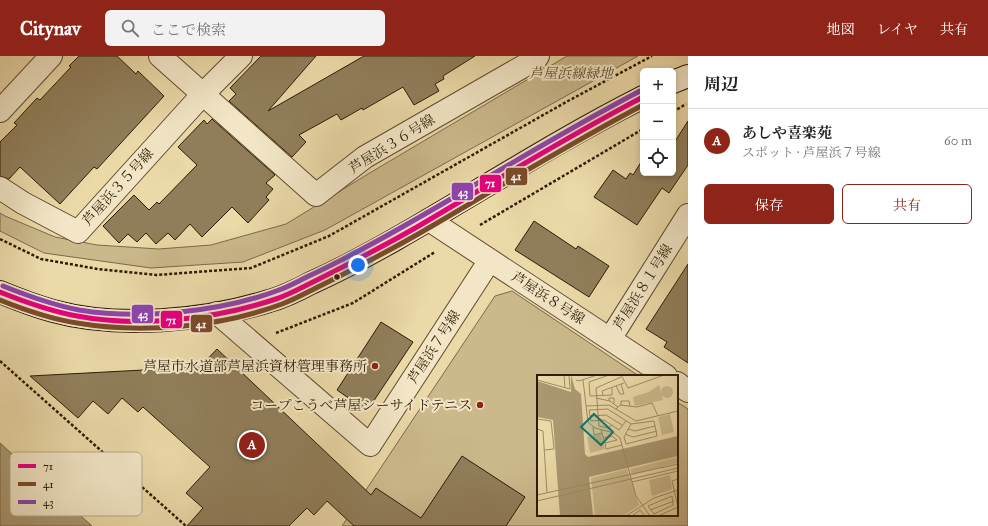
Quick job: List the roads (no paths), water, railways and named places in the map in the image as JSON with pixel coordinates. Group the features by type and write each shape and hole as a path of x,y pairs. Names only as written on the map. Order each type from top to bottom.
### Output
{"street":[{"path":"0,111 51,56"},
{"path":"160,56 203,94 242,56"},
{"name":"芦屋浜３６号線","path":"203,94 316,195 365,156 536,59 538,56"},
{"path":"676,81 688,76"},
{"name":"芦屋浜３５号線","path":"0,188 22,203 78,232 203,94"},
{"path":"0,292 54,311 96,318 161,320 217,313 270,301 348,266 606,116 640,99"},
{"name":"芦屋浜８１号線","path":"610,339 688,215"},
{"name":"芦屋浜８号線","path":"429,220 664,375"},
{"name":"芦屋浜７号線","path":"217,313 370,445 490,260"},
{"path":"678,384 688,391"}],"place":[{"name":"芦屋市水道部芦屋浜資材管理事務所","path":"375,366"},
{"name":"コープこうべ芦屋シーサイドテニス","path":"480,405"},
{"name":"あしや喜楽苑","path":"252,445"}],"park label":[{"name":"芦屋浜線緑地","path":"571,73"}]}
